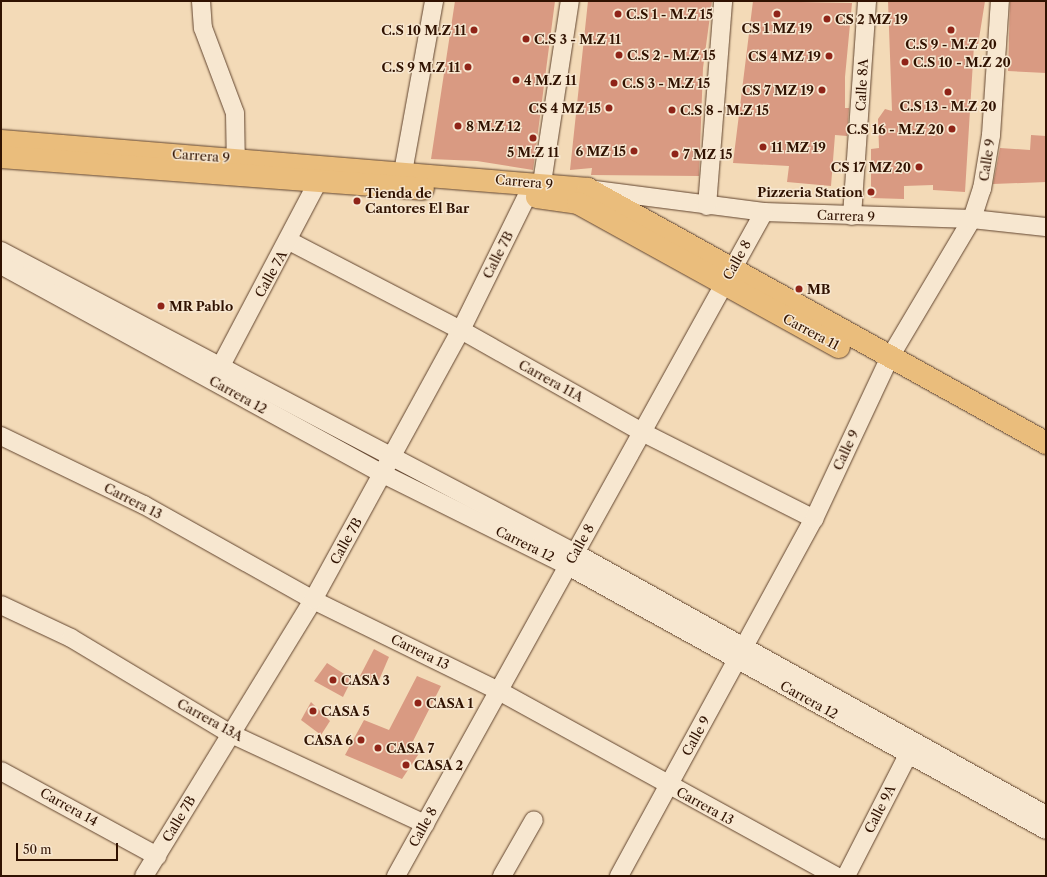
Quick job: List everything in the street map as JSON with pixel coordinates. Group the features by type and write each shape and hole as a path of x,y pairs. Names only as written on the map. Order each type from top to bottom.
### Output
{"main road":[{"name":"Carrera 9","path":"1,141 237,167"},
{"name":"Carrera 9","path":"1,157 237,167 535,190"},
{"name":"Carrera 9","path":"322,173 403,172 583,196"},
{"name":"Carrera 11","path":"583,196 727,278 887,363 1046,443"},
{"name":"Carrera 11","path":"887,363 1046,458"}],"street":[{"path":"201,1 203,28 235,113 237,167"},
{"path":"403,172 434,1"},
{"name":"Calle 7B","path":"144,876 313,600 461,330 535,190 570,1"},
{"path":"707,206 723,1"},
{"name":"Calle 8A","path":"852,216 867,1"},
{"name":"Calle 9","path":"619,876 814,519 887,363 972,219 982,189 991,135 1000,1"},
{"name":"Calle 7A","path":"213,381 289,241 322,173"},
{"name":"Carrera 9","path":"583,196 764,212 972,219 1046,226"},
{"name":"Calle 8","path":"396,876 764,212"},
{"name":"Carrera 11A","path":"289,241 461,330 642,432 814,519"},
{"name":"Carrera 12","path":"1,251 392,456 572,559 911,749 1046,830"},
{"name":"Carrera 12","path":"1,265 383,474 572,559"},
{"name":"Carrera 13","path":"1,436 144,505 313,600 499,690 669,786 835,876"},
{"name":"Carrera 13A","path":"1,605 71,638 231,734 425,824"},
{"name":"Carrera 12","path":"911,749 1046,815"},
{"name":"Calle 9A","path":"846,876 911,749"},
{"name":"Carrera 14","path":"1,770 157,856"},
{"path":"502,876 534,820"}],"building":[{"path":"455,1 555,1 533,170 477,161 431,159"},
{"path":"588,1 712,1 703,68 699,176 591,175 592,168 570,170"},
{"path":"753,1 852,3 845,77 845,108 849,108 847,136 835,135 831,186 787,182 789,166 733,163"},
{"path":"888,1 985,1 978,45 974,45 965,192 933,190 933,185 904,186 904,199 871,198 871,149 879,148 878,119 885,109 892,111"},
{"path":"1010,1 1046,1 1046,73 1008,71"},
{"path":"1031,135 1046,136 1046,182 993,184 1000,148 1030,150"},
{"path":"374,649 389,657 376,687 360,676"},
{"name":"CASA 3","path":"327,663 352,679 343,697 314,681"},
{"path":"417,676 441,686 410,747 420,752 402,779 345,755 364,720 389,730"},
{"name":"CASA 5","path":"311,702 330,721 321,735 301,720"}],"place":[{"name":"C.S 1 - M.Z 15","path":"618,14"},
{"name":"CS 1 MZ 19","path":"777,14"},
{"name":"CS 2 MZ 19","path":"827,19"},
{"name":"C.S 10 M.Z 11","path":"474,30"},
{"name":"C.S 9 - M.Z 20","path":"951,30"},
{"name":"C.S 3 - M.Z 11","path":"526,39"},
{"name":"C.S 2 - M.Z 15","path":"619,55"},
{"name":"CS 4 MZ 19","path":"829,56"},
{"name":"C.S 10 - M.Z 20","path":"905,62"},
{"name":"C.S 9 M.Z 11","path":"468,67"},
{"name":"4 M.Z 11","path":"516,80"},
{"name":"C.S 3 - M.Z 15","path":"614,83"},
{"name":"CS 7 MZ 19","path":"822,90"},
{"name":"C.S 13 - M.Z 20","path":"948,92"},
{"name":"CS 4 MZ 15","path":"609,108"},
{"name":"C.S 8 - M.Z 15","path":"672,110"},
{"name":"8 M.Z 12","path":"458,126"},
{"name":"C.S 16 - M.Z 20","path":"952,129"},
{"name":"5 M.Z 11","path":"533,138"},
{"name":"11 MZ 19","path":"763,147"},
{"name":"6 MZ 15","path":"634,151"},
{"name":"7 MZ 15","path":"675,154"},
{"name":"CS 17 MZ 20","path":"919,167"},
{"name":"Pizzeria Station","path":"871,192"},
{"name":"Tienda de Cantores El Bar","path":"357,201"},
{"name":"MB","path":"799,289"},
{"name":"MR Pablo","path":"161,306"},
{"name":"CASA 3","path":"333,680"},
{"name":"CASA 1","path":"418,703"},
{"name":"CASA 5","path":"313,711"},
{"name":"CASA 6","path":"361,740"},
{"name":"CASA 7","path":"378,748"},
{"name":"CASA 2","path":"406,765"}]}
